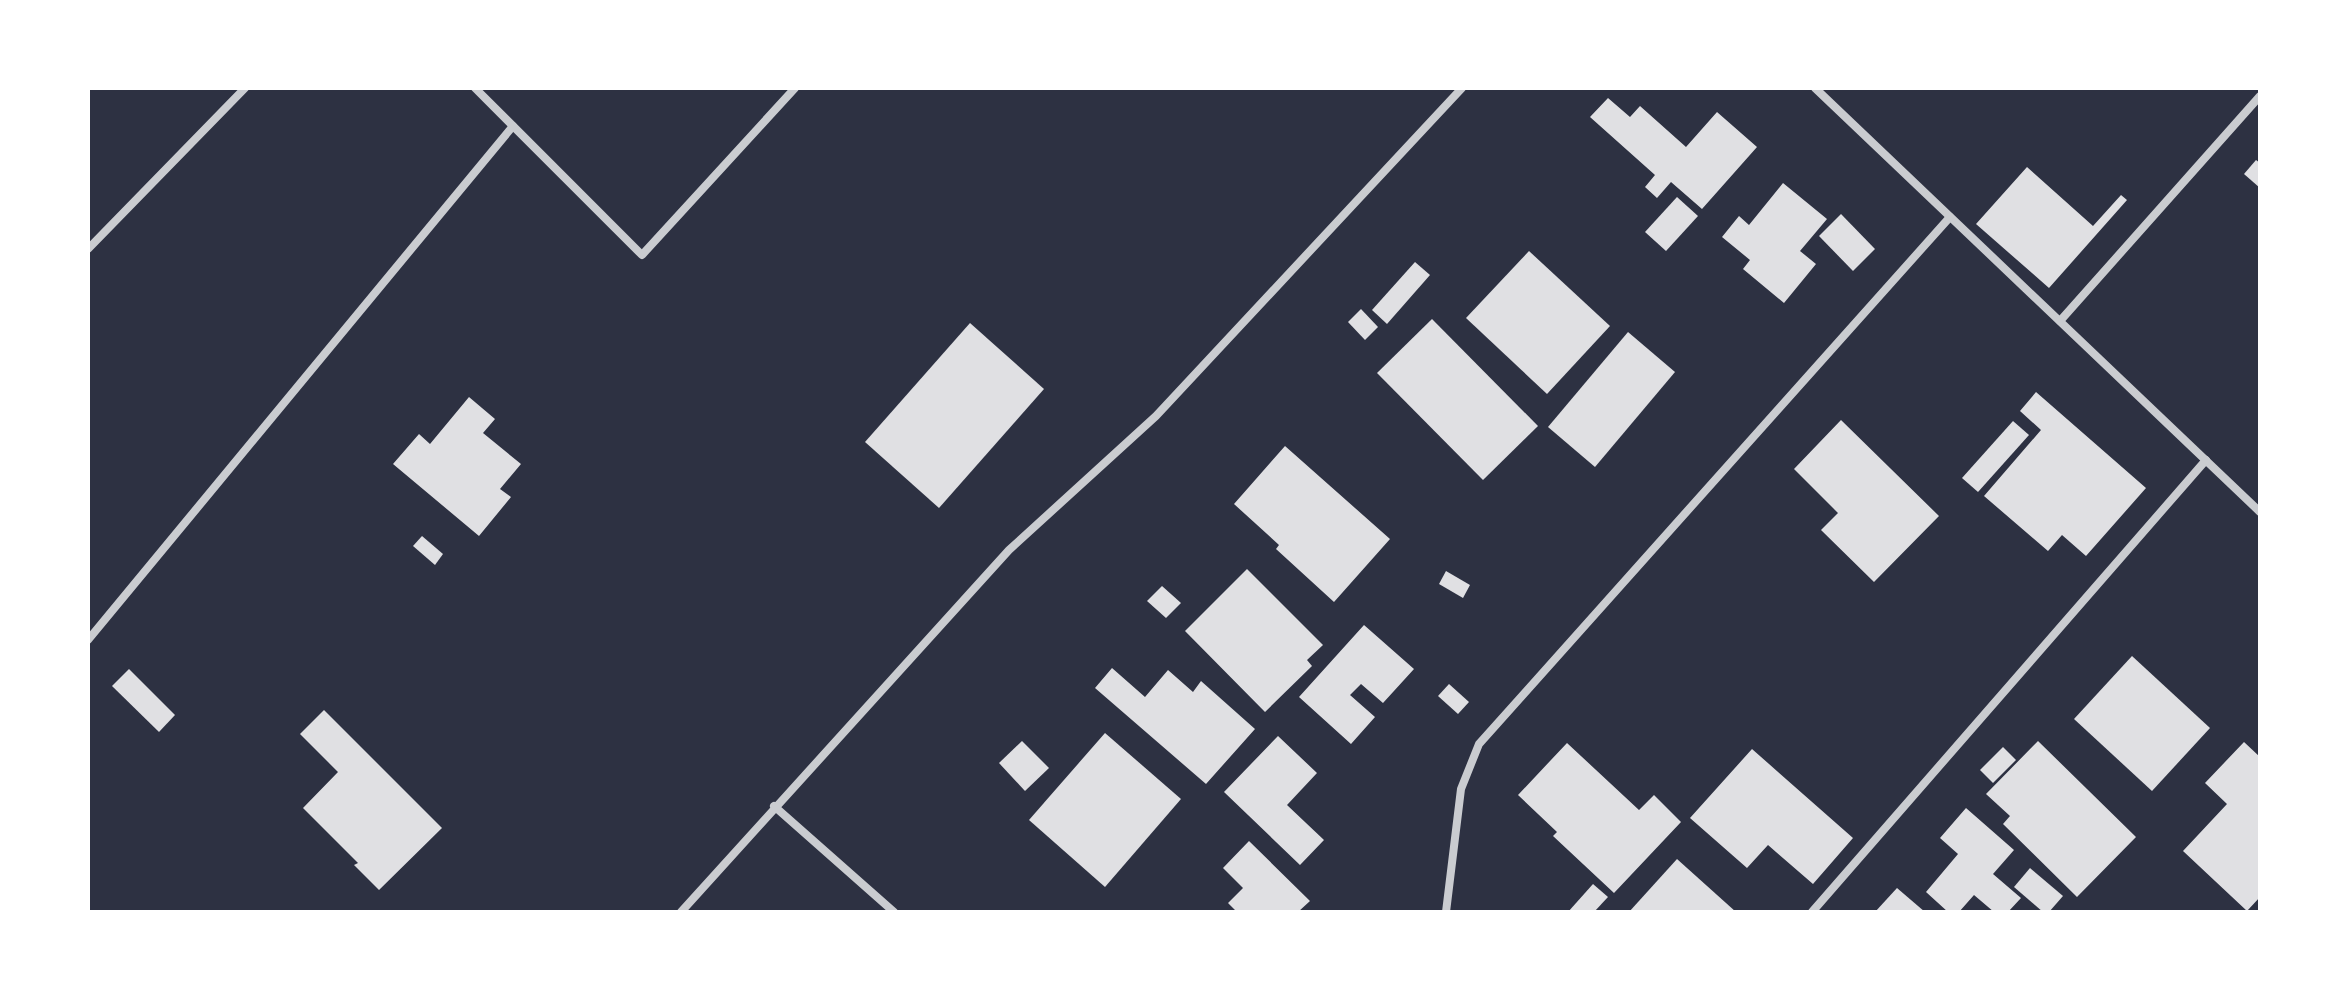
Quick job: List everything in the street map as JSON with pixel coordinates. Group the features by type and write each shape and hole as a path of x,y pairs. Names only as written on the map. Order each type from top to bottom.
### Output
{"street":[{"path":"88,249 245,88"},
{"path":"475,88 642,255 795,88"},
{"path":"681,912 1009,550 1156,416 1462,88"},
{"path":"1815,88 2260,512"},
{"path":"2060,321 2260,96"},
{"path":"88,640 513,126"},
{"path":"1446,912 1461,789 1479,744 1950,217"},
{"path":"1812,912 2206,460"},
{"path":"774,806 894,912"}],"building":[{"path":"1608,98 1630,117 1640,106 1686,147 1717,112 1757,147 1702,209 1671,182 1657,198 1645,187 1655,175 1590,117"},
{"path":"2256,160 2260,163 2260,188 2244,174"},
{"path":"2027,167 2093,226 2121,195 2127,200 2049,288 1976,224"},
{"path":"1783,183 1827,219 1800,251 1816,264 1784,303 1743,269 1750,260 1722,237 1739,216 1749,225"},
{"path":"1677,197 1698,216 1666,251 1645,232"},
{"path":"1841,214 1875,249 1853,271 1819,236"},
{"path":"1529,251 1610,326 1547,394 1466,318"},
{"path":"1415,262 1430,275 1387,324 1372,310"},
{"path":"1361,309 1378,327 1365,340 1348,322"},
{"path":"1432,319 1538,426 1483,480 1377,373"},
{"path":"970,323 1044,389 939,508 865,442"},
{"path":"1628,332 1675,372 1595,467 1548,427"},
{"path":"2036,392 2146,488 2086,556 2062,535 2048,551 1984,496 2041,430 2020,411"},
{"path":"469,397 495,419 483,433 521,464 500,489 511,497 479,536 393,464 419,434 430,444"},
{"path":"1841,420 1939,516 1874,582 1821,530 1838,513 1794,469"},
{"path":"2013,421 2029,435 1978,492 1962,478"},
{"path":"1285,446 1390,539 1334,602 1276,549 1279,545 1234,504"},
{"path":"422,536 443,554 435,565 413,546"},
{"path":"1247,569 1323,645 1307,660 1312,666 1265,712 1185,631"},
{"path":"1446,571 1470,585 1463,598 1439,584"},
{"path":"1162,586 1181,603 1166,618 1147,601"},
{"path":"1364,625 1414,669 1383,703 1361,684 1350,695 1375,717 1351,744 1299,697"},
{"path":"2132,656 2210,728 2152,791 2074,719"},
{"path":"1112,668 1145,697 1168,670 1193,692 1201,681 1255,729 1206,784 1095,688"},
{"path":"129,669 175,715 159,732 112,686"},
{"path":"1449,684 1469,702 1458,714 1438,696"},
{"path":"324,710 442,828 379,890 354,865 358,863 303,808 338,772 300,734"},
{"path":"1105,733 1181,799 1105,887 1029,820"},
{"path":"1278,736 1317,773 1287,805 1324,840 1300,865 1224,792"},
{"path":"1022,741 1049,768 1025,791 999,763"},
{"path":"2038,741 2136,837 2077,897 2003,824 2010,816 1986,794"},
{"path":"2244,742 2260,757 2260,897 2247,911 2183,851 2227,804 2205,783"},
{"path":"1567,743 1639,810 1654,795 1681,822 1614,893 1553,836 1557,832 1518,795"},
{"path":"2003,747 2016,760 1993,783 1980,770"},
{"path":"1752,749 1853,838 1813,884 1768,845 1747,868 1690,818"},
{"path":"1966,808 2014,850 1993,874 2021,898 2008,912 1994,912 1974,895 1959,912 1948,912 1926,892 1958,854 1940,838"},
{"path":"1249,841 1310,901 1298,912 1237,912 1228,903 1243,888 1223,868"},
{"path":"1677,859 1736,912 1629,912"},
{"path":"2030,868 2063,896 2049,912 2043,912 2014,887"},
{"path":"1593,884 1608,897 1594,912 1568,912"},
{"path":"1897,888 1925,912 1875,912"}]}
